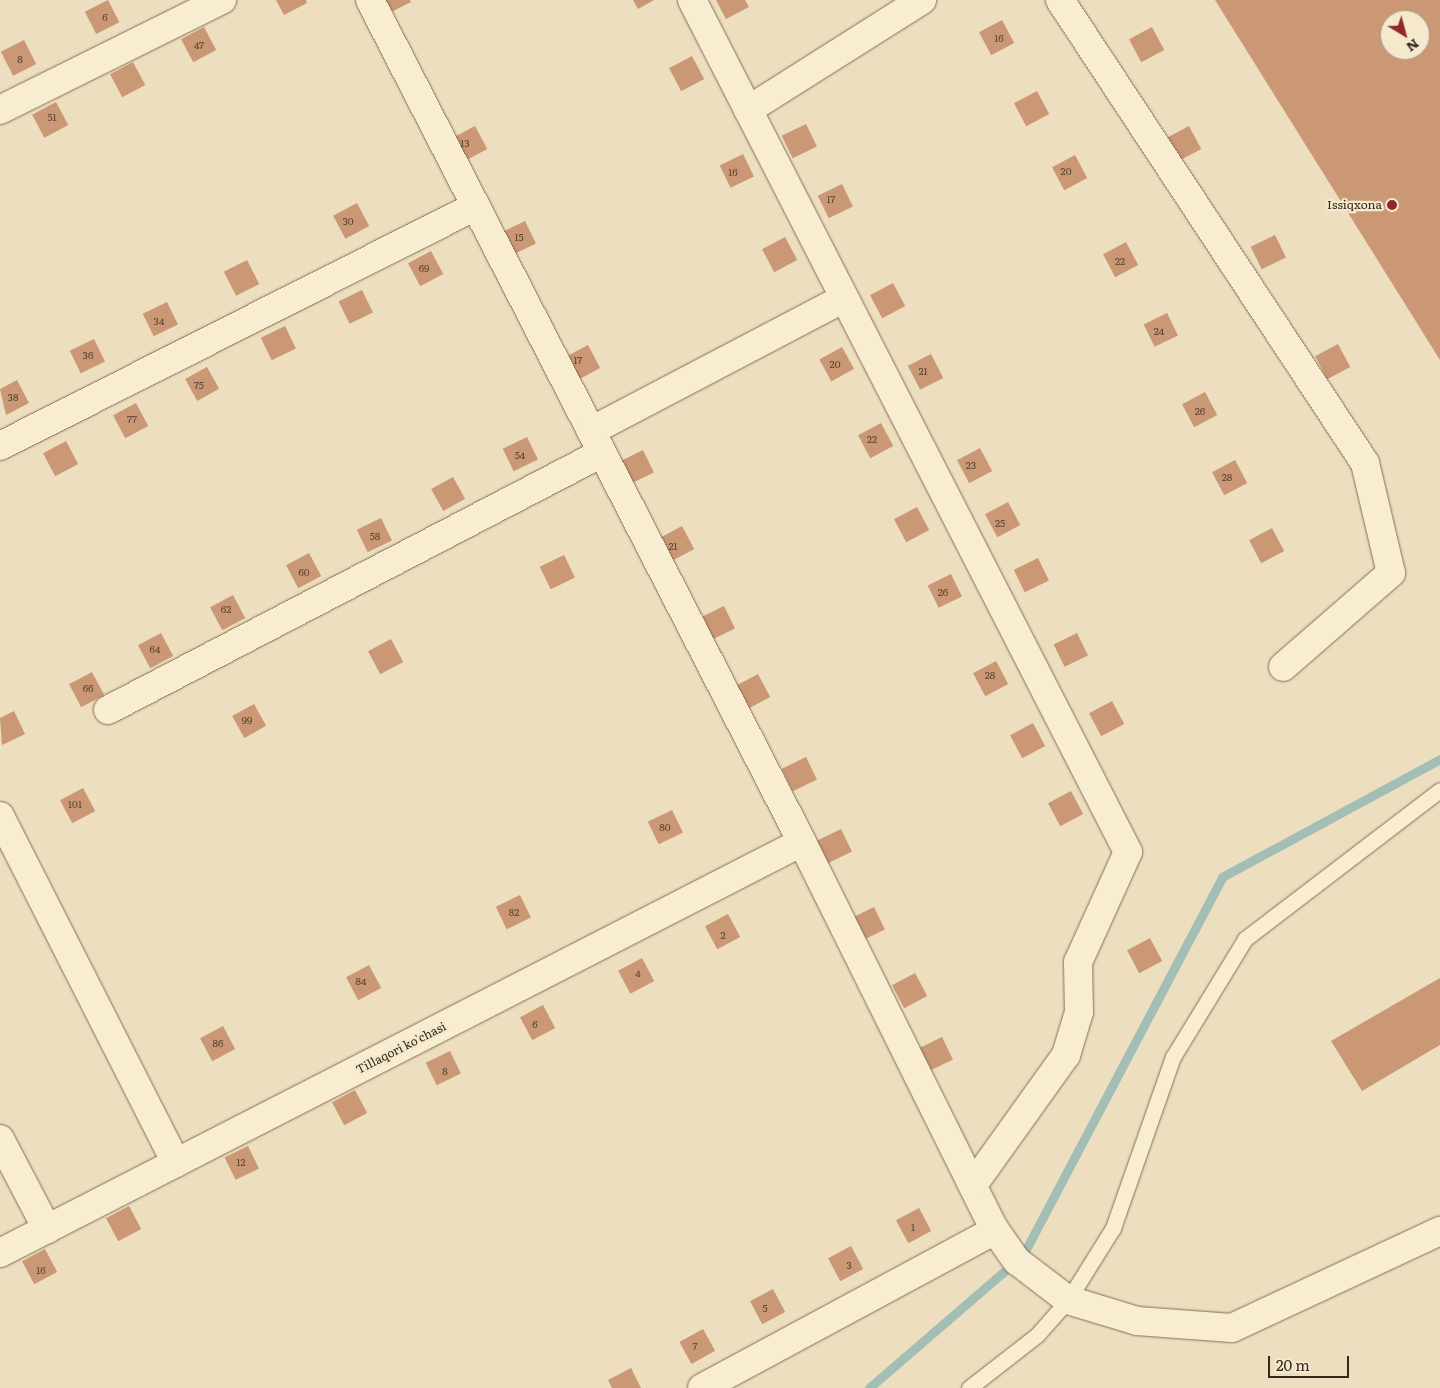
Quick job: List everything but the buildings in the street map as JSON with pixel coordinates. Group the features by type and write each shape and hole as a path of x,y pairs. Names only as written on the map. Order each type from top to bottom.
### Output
{"street":[{"path":"0,110 222,0"},
{"path":"370,0 802,842 995,1230 1017,1261 1068,1300 1137,1321 1232,1328 1440,1231"},
{"path":"692,0 1128,852 1078,962 1079,1012 1066,1055 973,1185"},
{"path":"748,110 922,0"},
{"path":"1060,0 1365,463 1391,573 1283,668"},
{"path":"0,446 476,206"},
{"path":"108,710 597,442 844,298"},
{"path":"0,816 176,1163"},
{"name":"Tillaqori ko'chasi","path":"0,1253 802,842"},
{"path":"0,1139 47,1229"},
{"path":"702,1388 995,1230"}],"lane":[{"path":"969,1388 1037,1335 1068,1300 1113,1228 1173,1057 1245,939 1440,790"}],"waterway":[{"path":"869,1388 1023,1255 1222,877 1440,759"}],"place":[{"name":"Issiqxona","path":"1392,205"}]}
